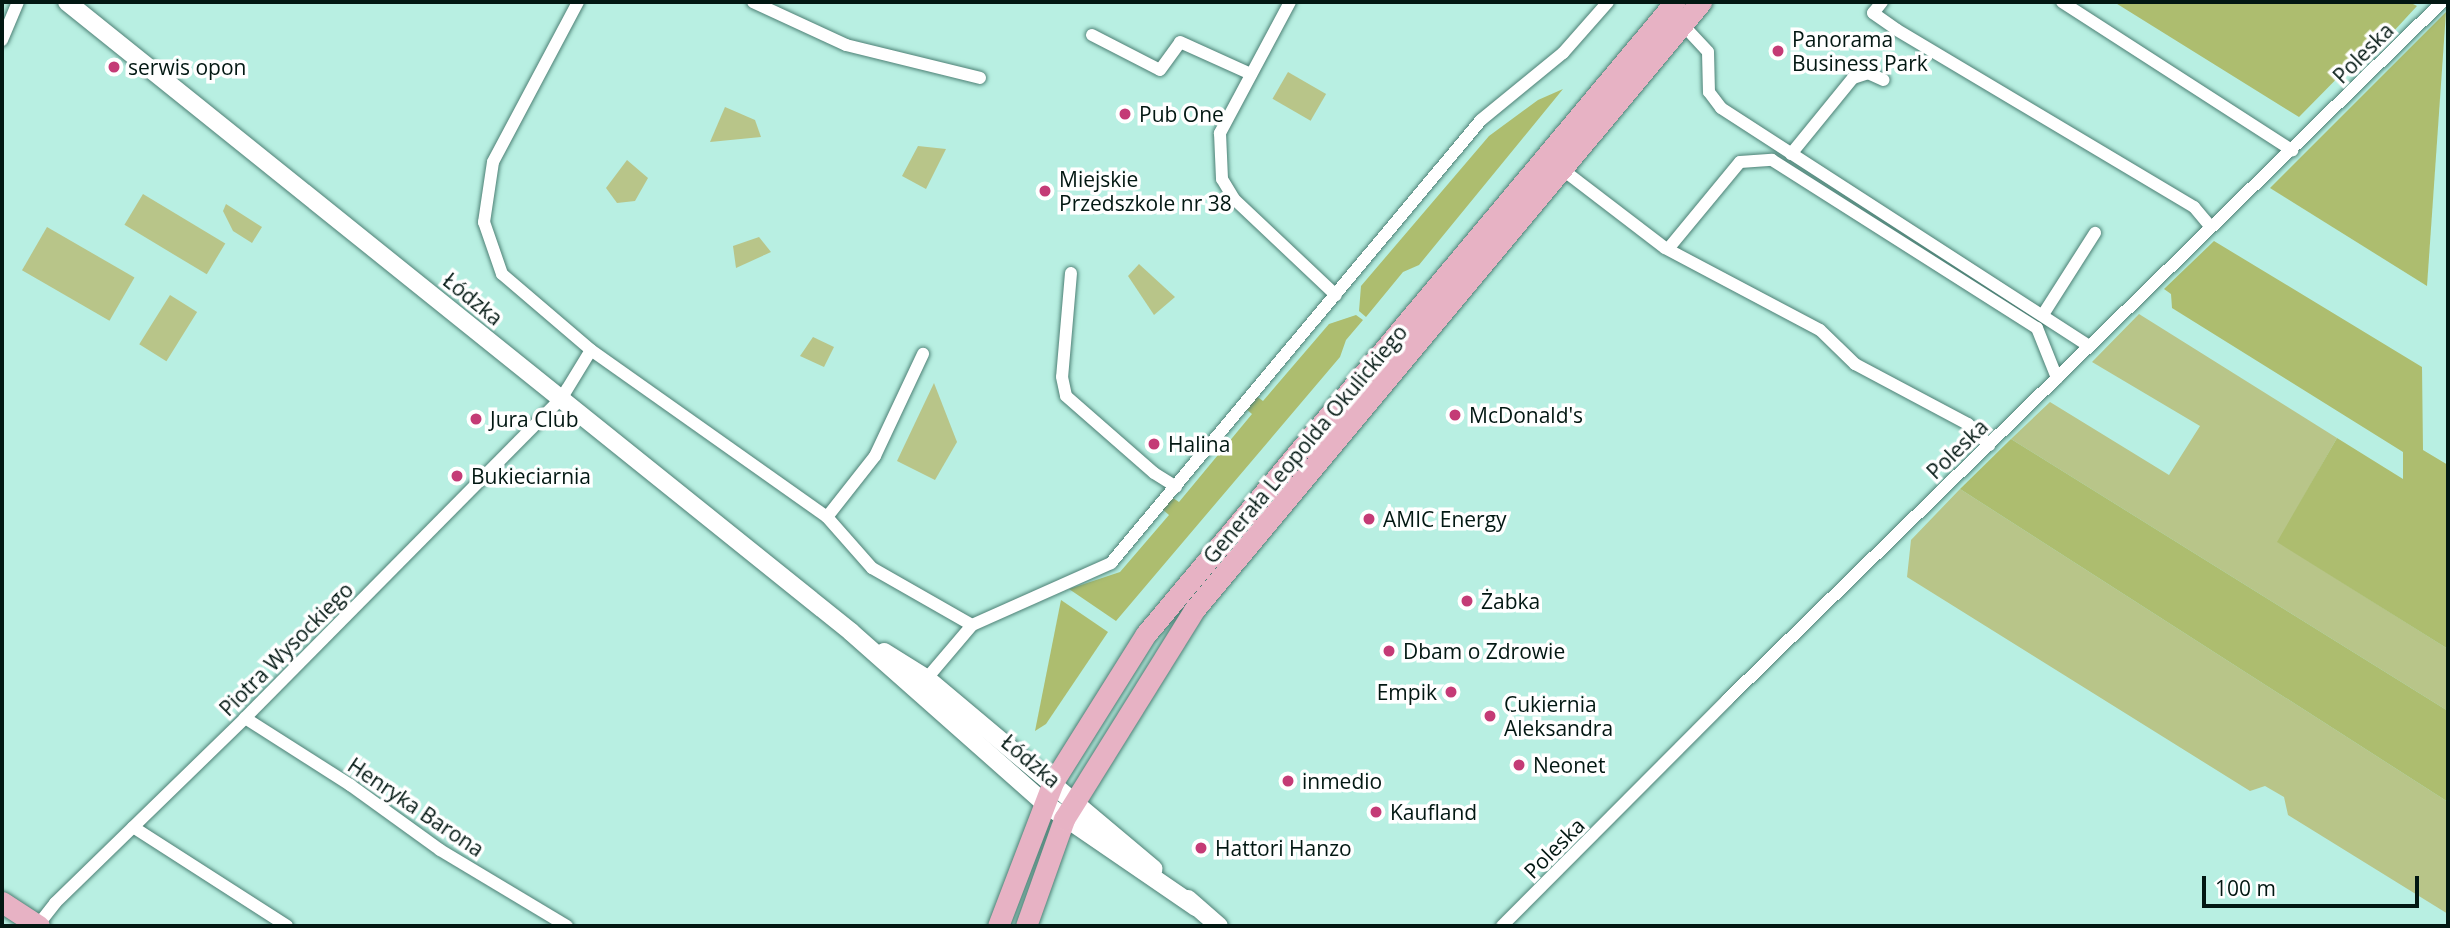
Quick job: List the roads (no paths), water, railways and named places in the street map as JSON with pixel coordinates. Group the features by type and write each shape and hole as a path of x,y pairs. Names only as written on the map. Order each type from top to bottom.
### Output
{"main road":[{"name":"Generała Leopolda Okulickiego","path":"998,926 1053,782 1154,624 1675,2"},
{"name":"Generała Leopolda Okulickiego","path":"1026,926 1064,819 1194,610 1684,26 1701,2"},
{"path":"2,902 39,926"}],"street":[{"path":"2,40 18,2"},
{"name":"Łódzka","path":"67,2 851,632 1075,799 1219,926"},
{"path":"578,2 493,162 484,222 502,274 591,350 827,517 872,568 972,625"},
{"path":"753,2 846,45 980,78"},
{"path":"1290,2 1220,132 1222,180 1234,199 1336,295"},
{"path":"920,685 972,625 1111,563 1480,120 1563,53 1608,2"},
{"path":"1882,2 1873,13 1897,30 2194,207 2211,227"},
{"path":"2062,2 2292,150"},
{"name":"Poleska","path":"1502,926 2442,2"},
{"path":"1684,26 1708,51 1709,92 1715,103 1791,155 2044,313 2090,346"},
{"path":"1092,35 1160,70 1180,42 1251,74"},
{"path":"1791,155 1853,78 1868,73 1884,80"},
{"path":"1668,249 1740,162 1750,158 1772,160 2037,328 2057,378"},
{"path":"1563,170 1668,249 1820,330 1855,364 1968,424 1989,445"},
{"path":"2044,313 2095,233"},
{"path":"1071,273 1062,377 1066,396 1154,473 1176,487"},
{"name":"Piotra Wysockiego","path":"39,926 133,827 246,718 561,399 591,350"},
{"path":"827,517 875,456 923,354"},
{"name":"Łódzka","path":"920,685 1044,803 1196,906"},
{"name":"Henryka Barona","path":"246,718 350,785 440,850 567,926"},
{"path":"133,827 286,926"}],"place":[{"name":"Panorama Business Park","path":"1778,51"},
{"name":"serwis opon","path":"114,67"},
{"name":"Pub One","path":"1125,114"},
{"name":"Miejskie Przedszkole nr 38","path":"1045,191"},
{"name":"McDonald's","path":"1455,415"},
{"name":"Jura Club","path":"476,419"},
{"name":"Halina","path":"1154,444"},
{"name":"Bukieciarnia","path":"457,476"},
{"name":"AMIC Energy","path":"1369,519"},
{"name":"Żabka","path":"1467,601"},
{"name":"Dbam o Zdrowie","path":"1389,651"},
{"name":"Empik","path":"1451,692"},
{"name":"Cukiernia Aleksandra","path":"1490,716"},
{"name":"Neonet","path":"1519,765"},
{"name":"inmedio","path":"1288,781"},
{"name":"Kaufland","path":"1376,812"},
{"name":"Hattori Hanzo","path":"1201,848"}]}
